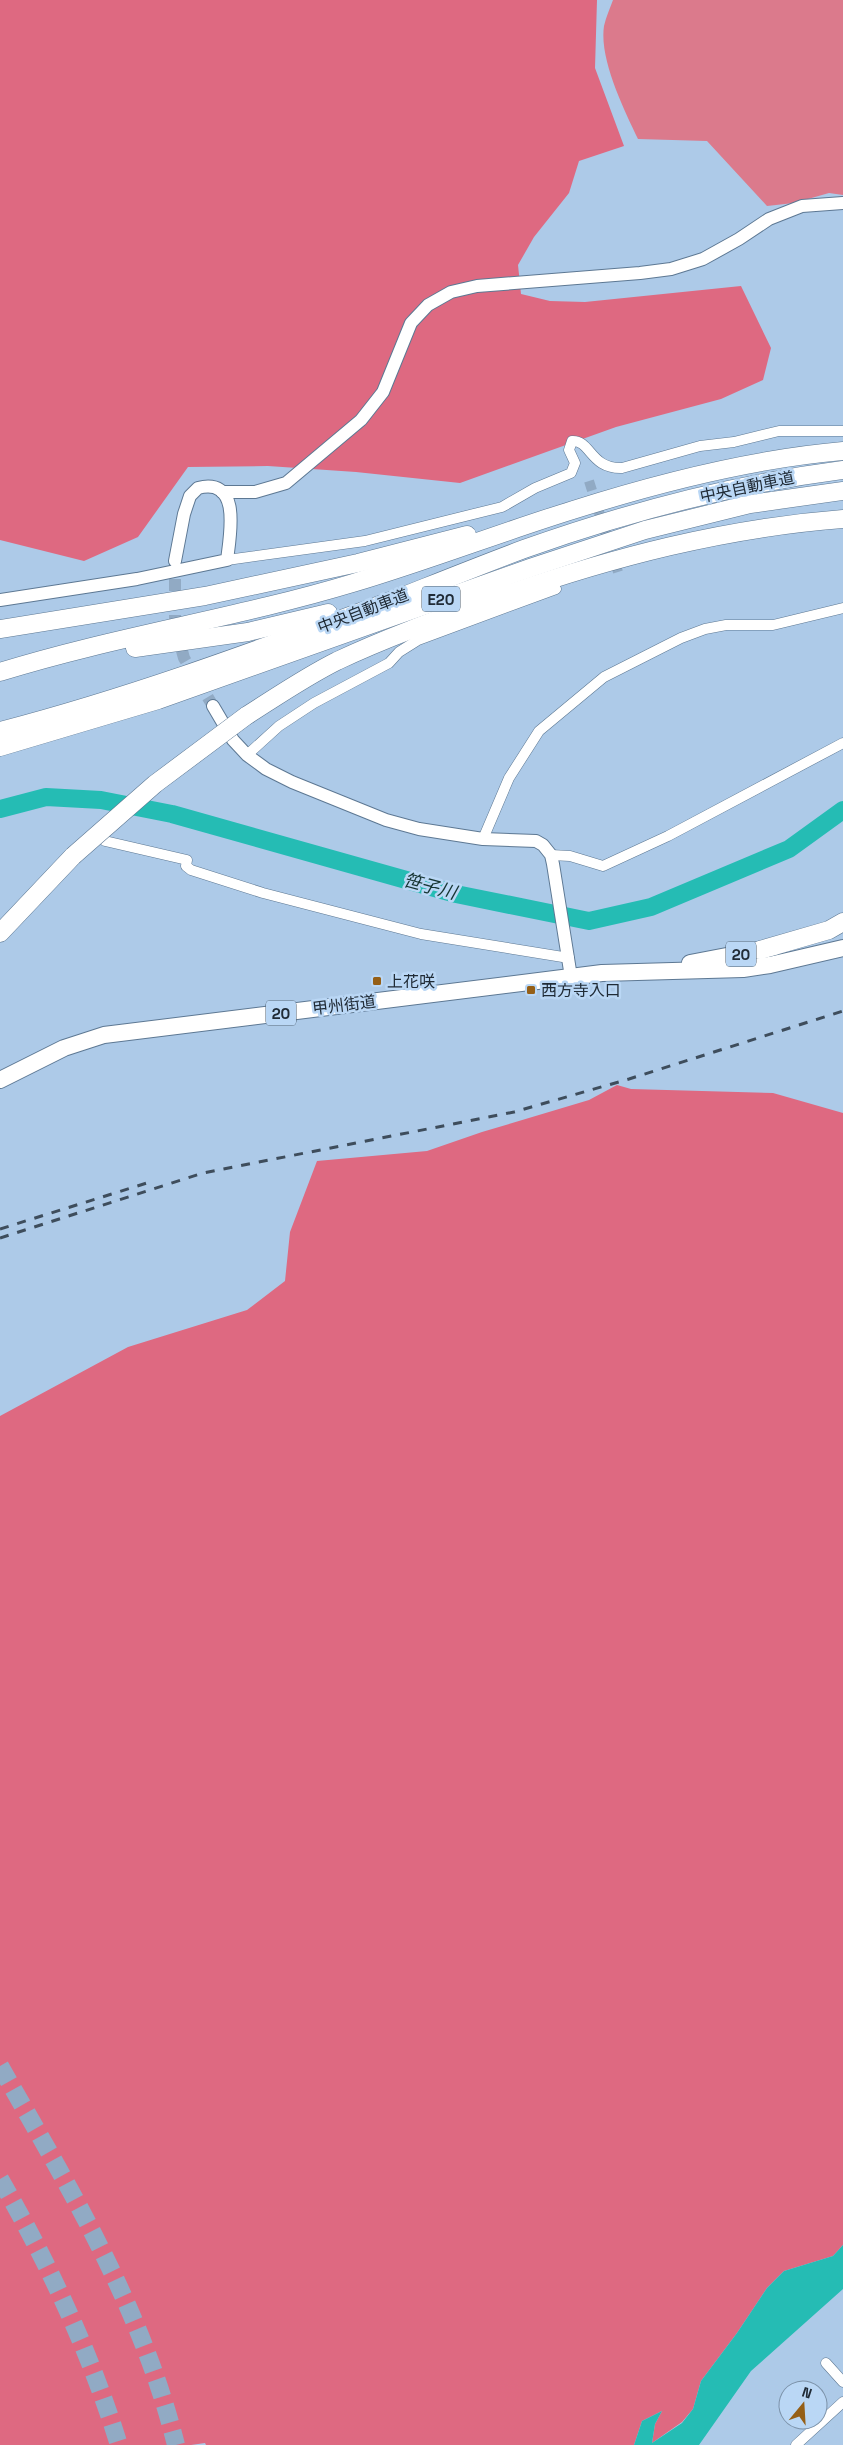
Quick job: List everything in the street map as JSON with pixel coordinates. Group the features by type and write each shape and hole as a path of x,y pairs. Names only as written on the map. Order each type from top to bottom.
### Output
{"highway":[{"path":"0,629 205,596 435,544 674,477 843,451"},
{"path":"0,674 62,654 246,612 328,591 421,562 573,510 677,480 732,468"},
{"name":"中央自動車道","path":"0,747 44,727 275,644 524,549 643,511 699,496 748,485 843,470"},
{"name":"中央自動車道","path":"0,731 44,727 158,700 530,568 626,536 750,504 843,491"},
{"path":"686,519 752,508 843,498"},
{"path":"0,933 72,856 155,784 246,716 300,681 373,645 538,584 676,544 770,526 843,519"},
{"path":"676,544 843,527"},
{"path":"0,674 101,653 218,637 283,625 360,604 524,549"},
{"path":"760,950 829,930 843,922"},
{"name":"甲州街道","path":"638,971 760,950 842,945"},
{"name":"甲州街道","path":"0,1080 64,1048 104,1035 571,976 638,971 743,969 770,965 842,945"}],"street":[{"path":"222,492 255,492 286,483 361,420 383,392 411,323 428,305 451,292 477,286 670,269 703,259 740,239 769,219 802,206 843,203"},
{"path":"0,600 137,579 228,560 365,541 502,507 535,488 571,473 574,463 569,450 572,441 583,444 596,460 604,465 622,468 634,463 700,446 740,440 779,431 843,431"},
{"path":"175,562 190,496 198,488 209,485 222,492 230,503 232,518 228,560"},
{"path":"247,755 278,726 314,703 389,663 399,652 418,640 556,589"},
{"path":"483,839 509,778 539,731 604,677 681,638 705,629 726,625 773,625 843,608"},
{"path":"214,706 233,740 247,755 266,769 292,782 386,820 419,829 483,839 536,841 544,845 552,859 571,976"},
{"path":"552,859 570,856 602,866 668,836 843,743"},
{"path":"105,841 187,860 186,866 191,870 263,893 421,934 569,958"},
{"path":"826,2363 843,2382"},
{"path":"796,2445 843,2402"}],"shaded area":[{"path":"0,0 597,0 595,68 624,146 579,161 569,193 534,237 518,265 521,294 550,301 585,302 741,286 771,348 763,380 721,399 616,427 460,483 356,472 268,466 188,467 138,537 84,561 0,540"},
{"path":"613,0 843,0 843,195 829,193 794,203 767,206 707,141 638,139 614,84 605,53 604,26"},
{"path":"617,1085 631,1089 773,1093 843,1113 843,2245 833,2256 784,2271 767,2288 737,2333 701,2381 693,2409 682,2422 652,2443 655,2424 662,2411 642,2421 634,2445 206,2445 205,2443 191,2445 0,2445 0,1416 128,1347 247,1310 285,1281 290,1232 317,1161 427,1151 482,1132 589,1100"},
{"path":"843,2245 843,2289 751,2371 699,2445 634,2445 642,2421 662,2411 655,2424 652,2443 682,2423 693,2409 701,2381 737,2333 767,2288 784,2271 833,2256"}],"waterway":[{"name":"笹子川","path":"0,809 46,797 101,800 172,814 456,894 589,921 651,907 789,849 843,810"}],"tunnel":[{"path":"589,481 618,572"},
{"path":"175,561 175,625 184,658 213,706"},
{"path":"0,2066 77,2203 124,2297 162,2394 176,2445"},
{"path":"0,2179 52,2276 82,2342 119,2445"}],"railway":[{"path":"0,1238 203,1173 514,1112 629,1079 843,1011"},
{"path":"0,1229 150,1182"}],"place":[{"name":"上花咲","path":"377,981"},
{"name":"西方寺入口","path":"531,990"}]}
